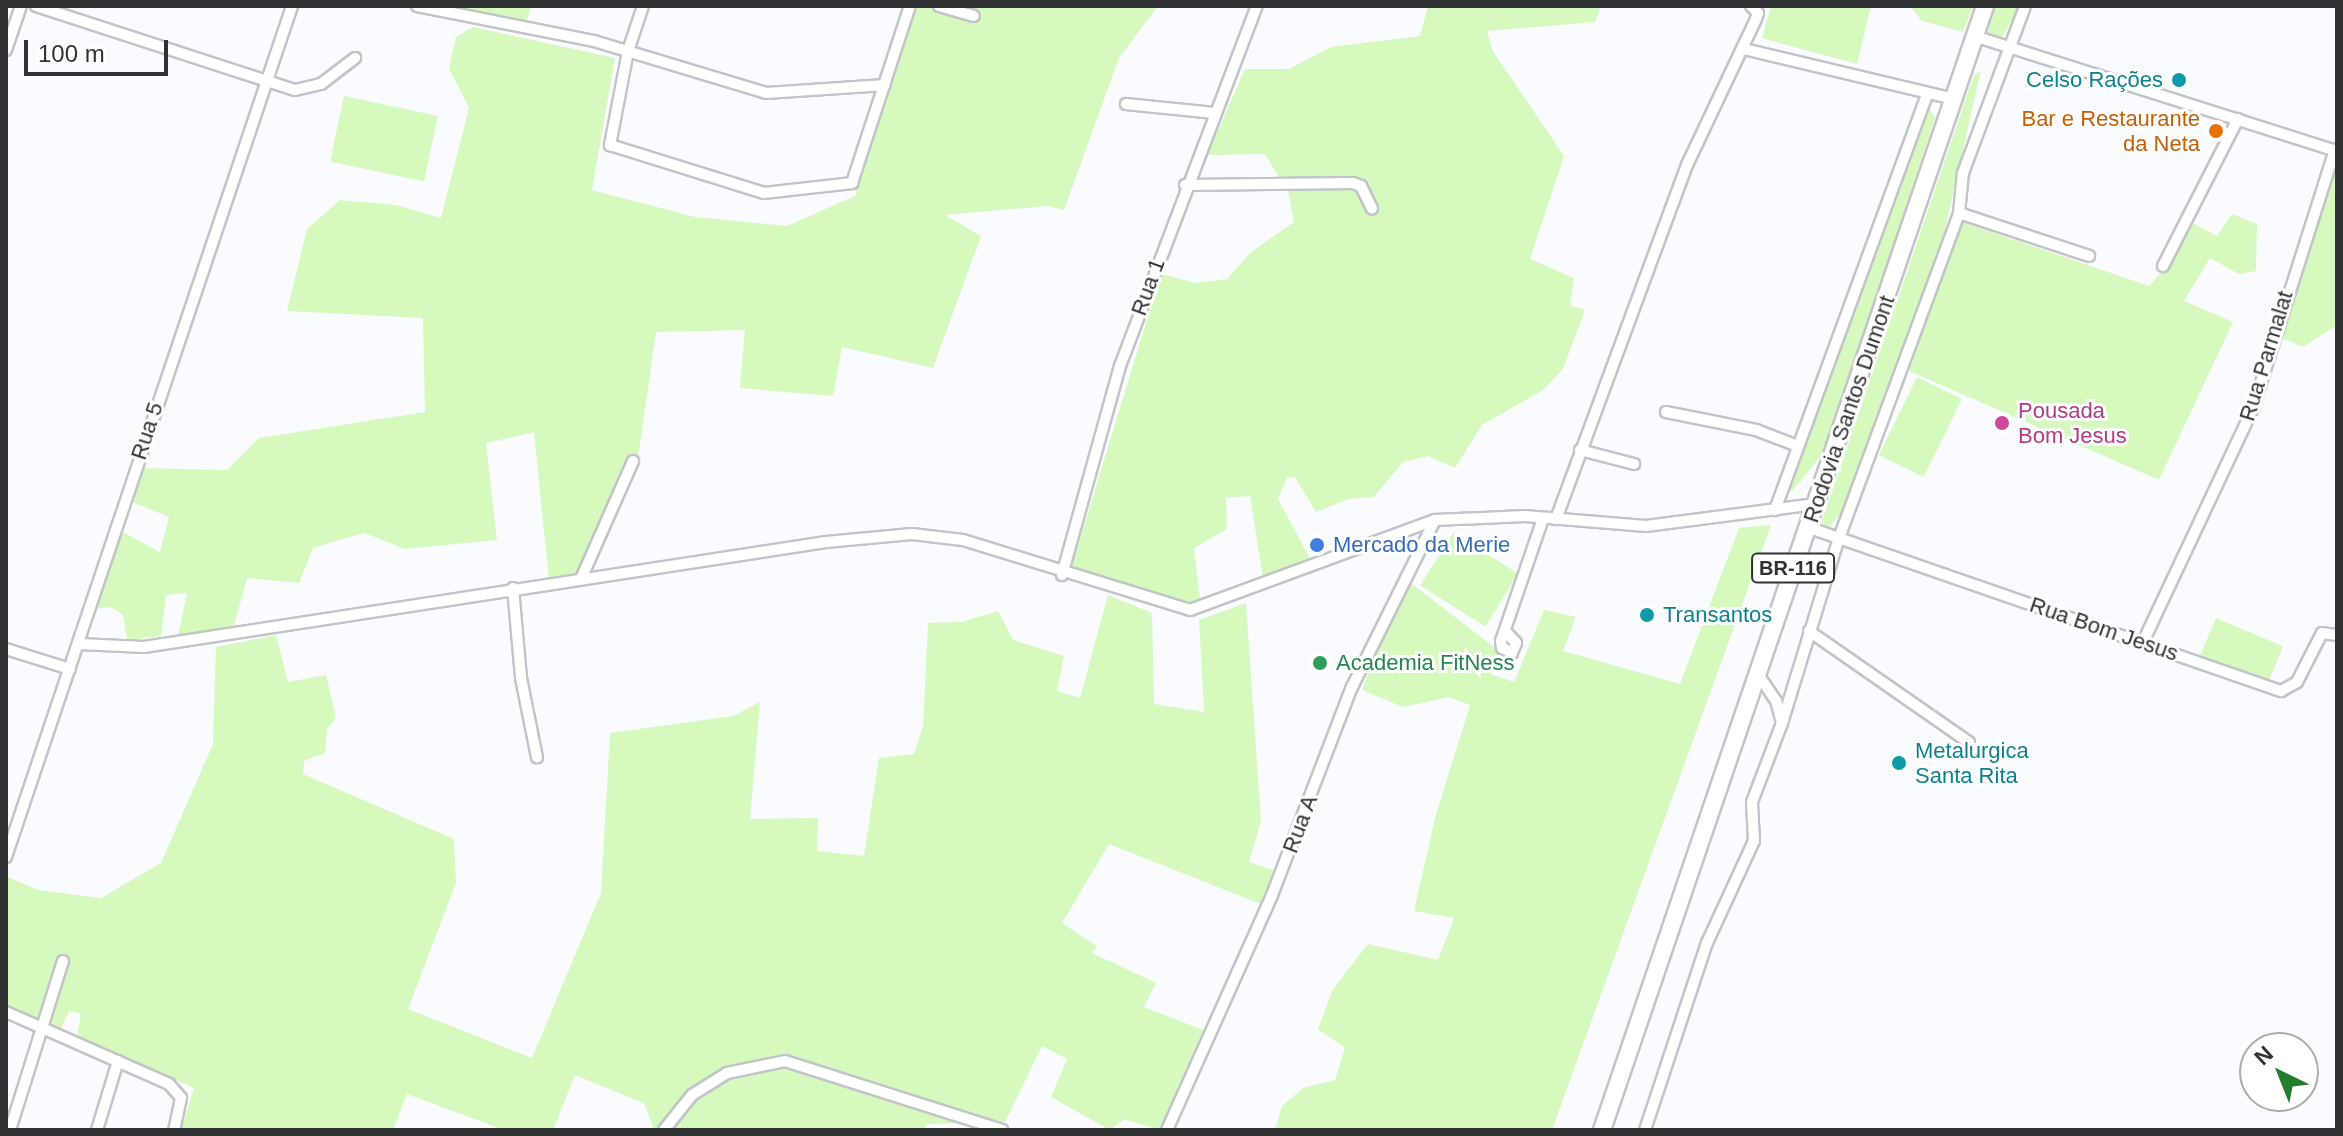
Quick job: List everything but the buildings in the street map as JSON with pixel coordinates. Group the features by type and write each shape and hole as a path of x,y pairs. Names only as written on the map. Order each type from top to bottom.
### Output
{"highway":[{"name":"Rodovia Santos Dumont","path":"1602,1130 1985,6"}],"street":[{"path":"6,50 21,6"},
{"path":"36,6 295,90 312,88 355,58"},
{"name":"Rua 5","path":"6,857 292,6"},
{"path":"417,6 628,51 766,93 885,85"},
{"path":"643,6 628,51 609,141 612,148 764,193 852,183 910,6"},
{"path":"939,6 974,16"},
{"name":"Rua 1","path":"1062,575 1120,366 1185,185 1257,6"},
{"path":"1556,519 1687,165 1744,49 1758,13 1751,6"},
{"path":"1645,1130 1707,943 1751,852 1752,802 1782,723 1839,538 1959,213 1963,173 2025,6"},
{"path":"1974,36 2336,150"},
{"path":"1744,49 1954,99"},
{"path":"1775,510 1927,95"},
{"path":"1126,104 1215,113"},
{"path":"2163,266 2238,119"},
{"name":"Rua Parmalat","path":"2143,642 2253,408 2284,297 2336,150"},
{"path":"1185,185 1353,183 1361,186 1372,209"},
{"path":"1959,213 2089,256"},
{"path":"1666,412 1756,430 1798,446"},
{"path":"1580,450 1634,464"},
{"path":"581,579 633,461"},
{"path":"79,644 144,647 513,588 912,534 963,540 1062,575 1170,607 1202,609 1435,520 1486,515 1646,526 1816,504"},
{"path":"1505,631 1543,518"},
{"name":"Rua A","path":"1167,1130 1272,895 1352,687 1435,520"},
{"name":"Rua Bom Jesus","path":"1807,527 2281,691 2297,682 2322,633 2337,635"},
{"path":"513,588 521,678 537,757"},
{"path":"1809,631 1969,742"},
{"path":"6,649 70,669"},
{"path":"1757,673 1776,701 1782,723"},
{"path":"10,1130 63,961"},
{"path":"6,1012 118,1061 177,1092 182,1105 174,1130"},
{"path":"97,1130 118,1061"},
{"path":"664,1130 692,1095 727,1073 785,1061 1002,1130"}],"green space":[{"path":"418,6 531,6 525,27"},
{"path":"910,6 1158,6 1119,58 1064,210 1048,206 945,215 981,236 933,368 842,347 833,396 740,388 745,330 656,332 639,451 581,573 549,580 534,432 486,443 497,540 404,549 365,533 342,539 313,548 299,583 247,578 234,626 178,636 187,593 166,595 161,636 127,640 123,615 111,607 95,609 121,531 160,552 169,517 132,502 142,468 227,470 259,438 425,412 423,318 287,311 307,229 340,200 396,205 441,218 469,108 449,68 456,37 473,27 615,58 592,190 695,217 787,226 855,196"},
{"path":"1428,6 1601,6 1595,22 1487,31 1492,50 1564,156 1530,259 1574,278 1570,305 1585,310 1563,369 1543,390 1482,425 1455,468 1428,456 1403,462 1374,497 1348,499 1316,512 1295,477 1287,478 1278,499 1312,562 1263,579 1250,496 1226,498 1227,529 1194,548 1200,600 1187,604 1074,573 1071,568 1161,274 1196,283 1227,279 1251,252 1294,222 1289,194 1265,154 1207,155 1245,69 1289,69 1331,47 1420,36"},
{"path":"1771,6 1871,6 1857,64 1762,38"},
{"path":"1910,6 1973,6 1963,32 1922,21"},
{"path":"1996,6 2020,6 1999,42 1985,38"},
{"path":"1981,71 1944,233 1860,474 1845,508 1826,531 1820,527 1974,75"},
{"path":"344,96 438,116 424,181 330,162"},
{"path":"1928,105 1935,118 1825,451 1792,491 1787,489"},
{"path":"2335,161 2337,325 2303,347 2277,336"},
{"path":"2232,214 2257,224 2256,271 2239,274 2210,258 2184,301 2233,322 2159,480 1909,371 1962,222 2149,286 2166,267 2189,221 2217,236"},
{"path":"1917,377 1962,399 1924,477 1879,455"},
{"path":"1771,525 1552,1130 1275,1130 1282,1106 1303,1088 1335,1080 1345,1048 1318,1029 1333,989 1368,944 1438,960 1454,918 1414,911 1435,818 1470,705 1449,697 1403,707 1362,690 1389,619 1412,584 1499,651 1490,674 1514,682 1544,610 1576,617 1563,651 1680,684 1739,528"},
{"path":"1453,533 1518,574 1485,626 1420,586"},
{"path":"1108,595 1152,613 1154,704 1204,712 1199,620 1246,603 1261,821 1249,862 1275,871 1263,905 1109,844 1062,923 1097,946 1092,953 1156,983 1144,1007 1203,1030 1159,1130 1124,1119 1110,1130 1051,1097 1067,1059 1042,1046 1005,1122 927,1124 924,1130 654,1130 644,1103 575,1075 553,1130 504,1130 407,1094 393,1130 181,1130 194,1088 77,1036 81,1014 69,1011 60,1031 6,1006 8,877 38,890 101,898 161,863 213,744 216,647 276,635 288,682 326,675 336,718 327,729 325,753 304,761 303,774 454,839 456,883 408,1009 532,1058 601,893 610,733 733,716 760,702 750,819 818,818 817,851 864,856 879,758 914,754 923,727 928,623 961,622 998,611 1013,640 1064,656 1057,691 1080,698"},
{"path":"2216,618 2283,647 2267,685 2200,657"}],"place":[{"name":"Celso Rações","path":"2179,80"},
{"name":"Bar e Restaurante da Neta","path":"2216,131"},
{"name":"Pousada Bom Jesus","path":"2002,423"},
{"name":"Mercado da Merie","path":"1317,545"},
{"name":"Transantos","path":"1647,615"},
{"name":"Academia FitNess","path":"1320,663"},
{"name":"Metalurgica Santa Rita","path":"1899,763"}]}
